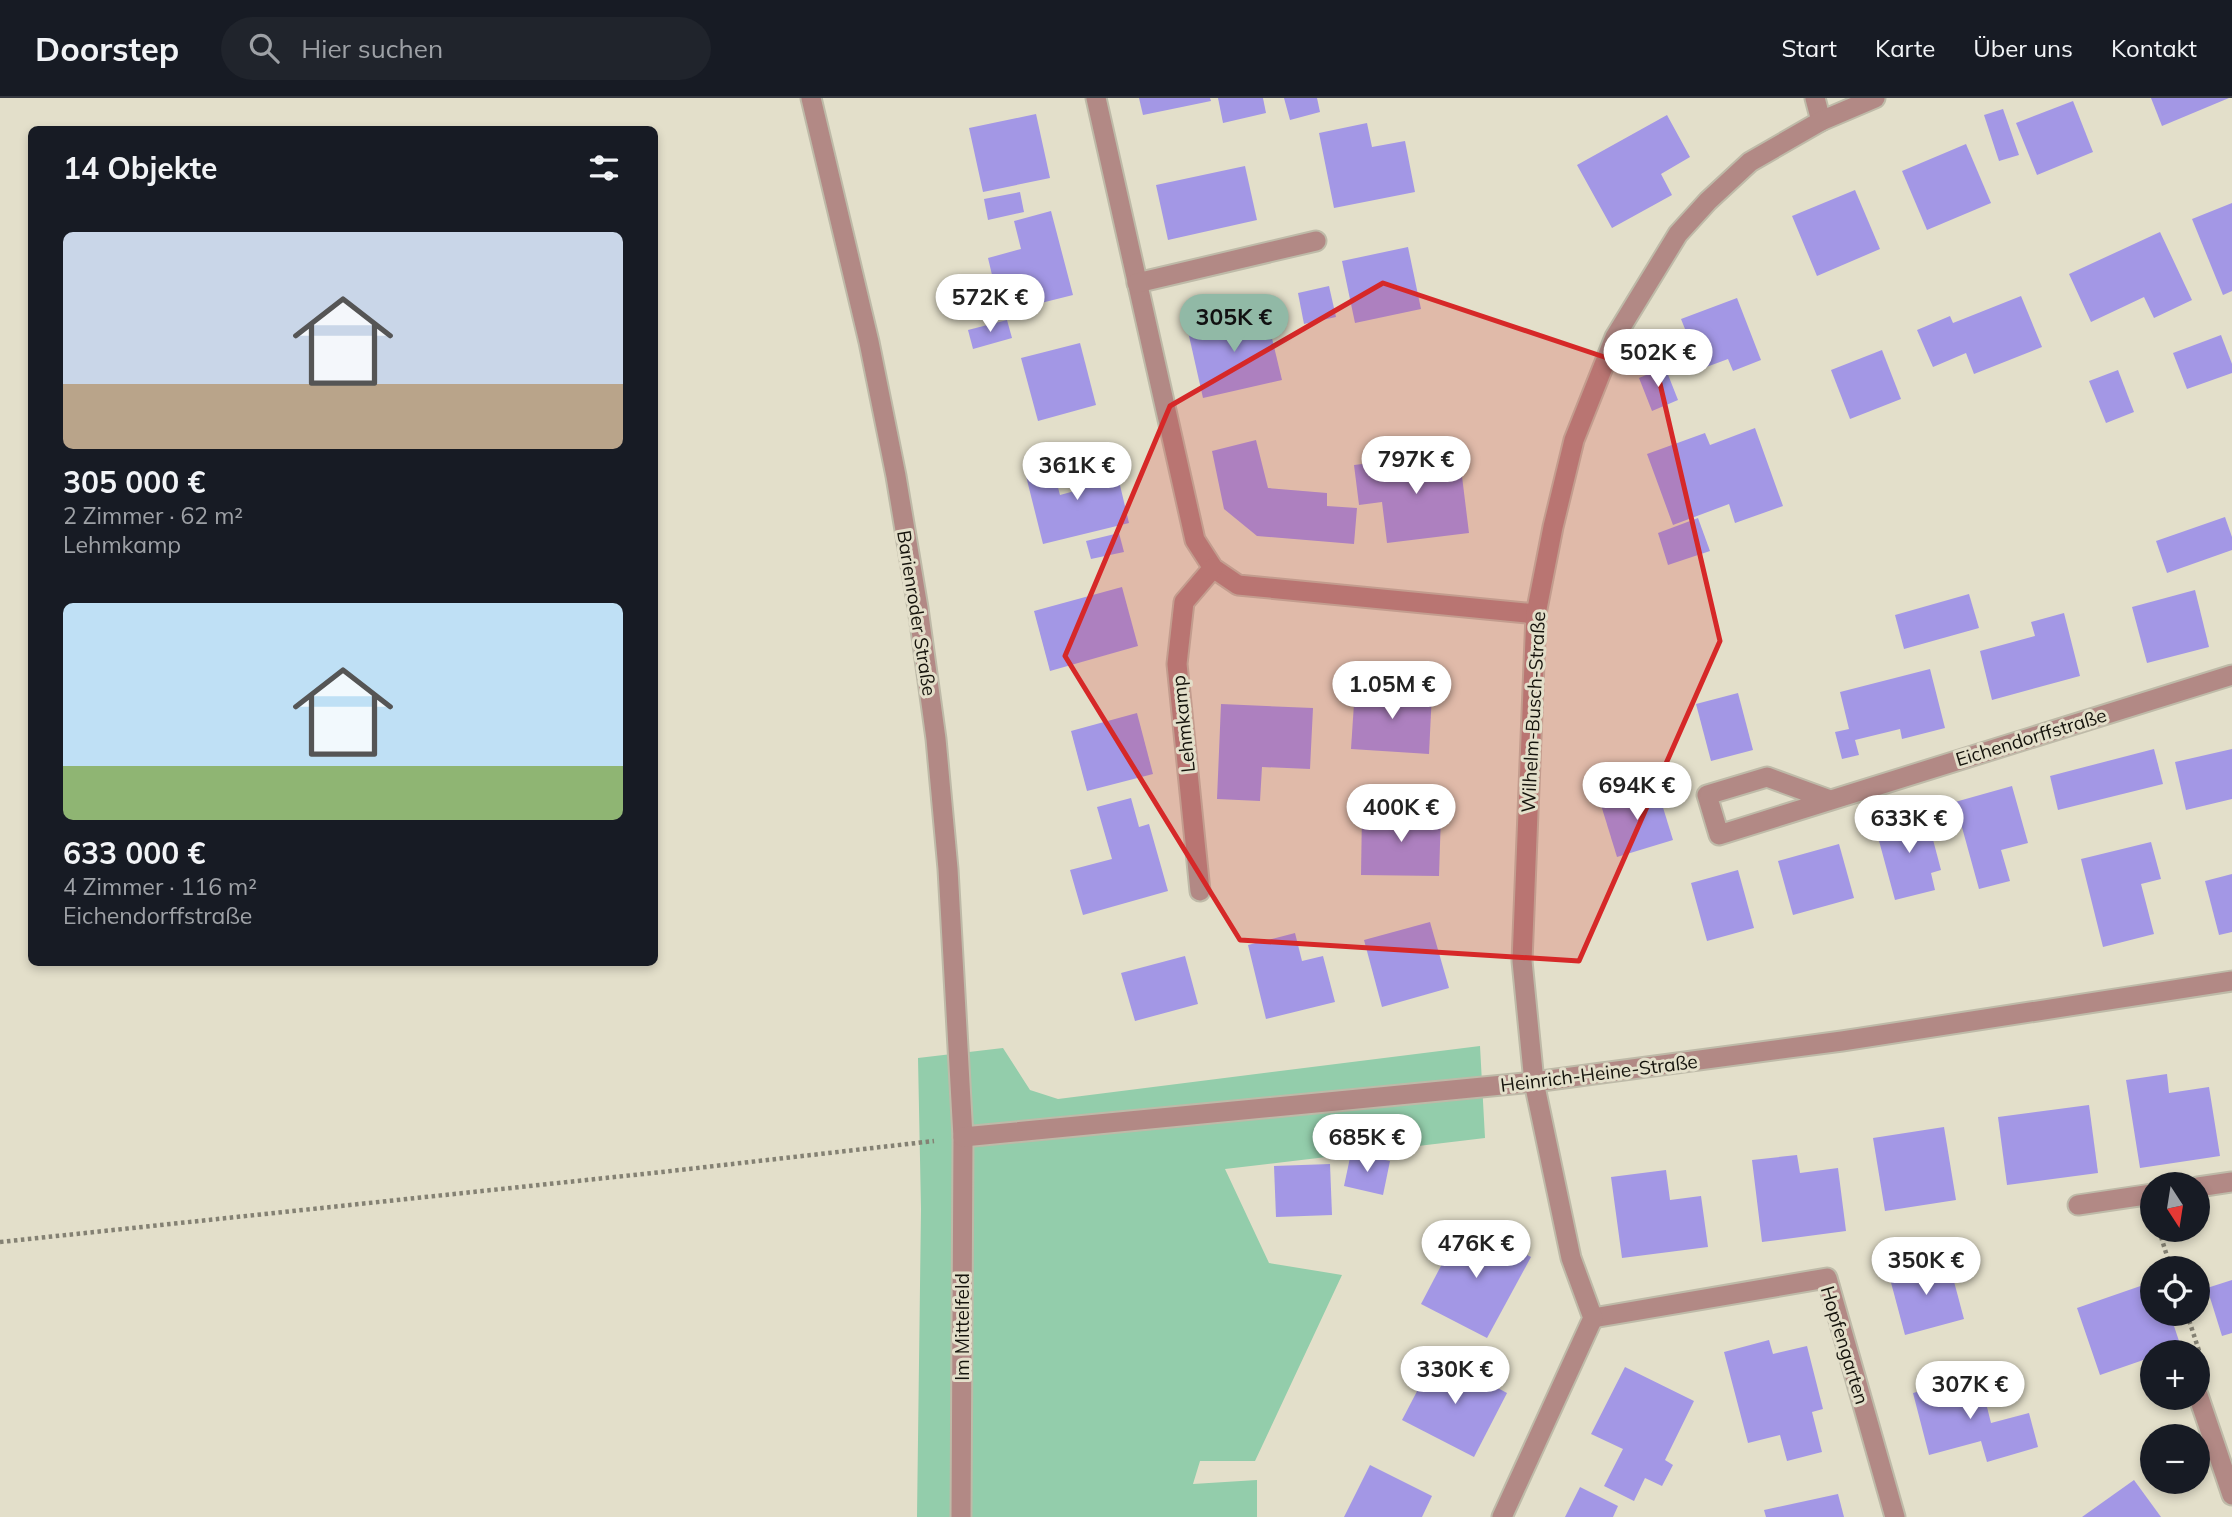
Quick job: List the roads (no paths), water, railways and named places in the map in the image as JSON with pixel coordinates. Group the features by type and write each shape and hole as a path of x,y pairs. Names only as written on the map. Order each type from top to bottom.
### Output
{"street":[{"name":"Barienroder Straße","path":"811,98 869,342 896,476 920,621 936,738 948,869 962,1138"},
{"path":"1096,98 1195,540 1213,568 1238,585 1536,614"},
{"path":"1815,98 1821,121"},
{"name":"Wilhelm-Busch-Straße","path":"1534,1082 1522,961 1536,614 1574,440 1615,337 1678,234 1708,201 1750,162 1821,121 1875,98"},
{"path":"1137,283 1316,241"},
{"name":"Lehmkamp","path":"1200,891 1177,664 1184,602 1213,568"},
{"name":"Eichendorffstraße","path":"1830,800 1767,777 1707,795 1719,835 2232,675"},
{"name":"Heinrich-Heine-Straße","path":"962,1138 1534,1082 1842,1041 2232,981"},
{"path":"1502,1517 1593,1318 1571,1258 1534,1082"},
{"name":"Im Mittelfeld","path":"961,1517 962,1138"},
{"path":"2210,1185 2232,1182"},
{"path":"2078,1205 2140,1196"},
{"name":"Hopfengarten","path":"1593,1318 1828,1278 1895,1517"},
{"path":"2203,1410 2232,1495"}]}
